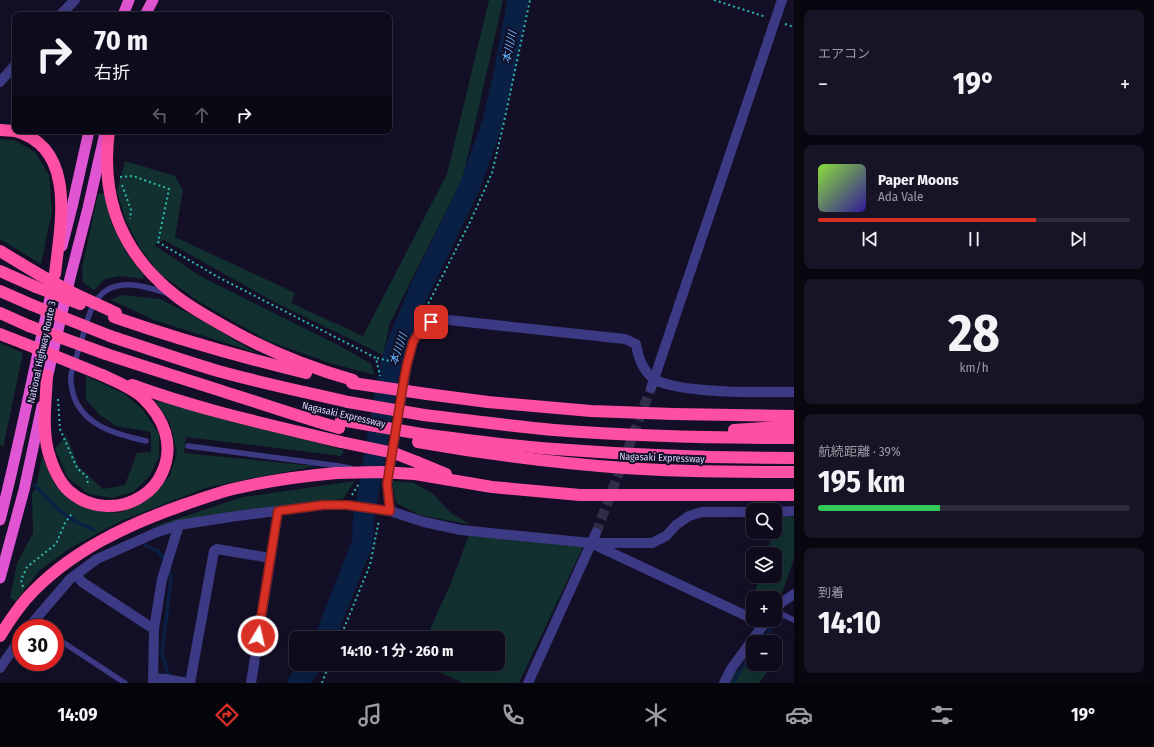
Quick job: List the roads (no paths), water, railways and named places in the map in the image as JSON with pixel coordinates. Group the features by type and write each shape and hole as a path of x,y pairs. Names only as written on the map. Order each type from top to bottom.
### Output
{"highway":[{"path":"124,12 129,0"},
{"path":"147,12 153,0"},
{"path":"0,130 12,131"},
{"path":"24,134 40,144 48,152 58,173 62,199 55,274"},
{"name":"National Highway Route 3","path":"0,520 55,274 88,134"},
{"name":"National Highway Route 3","path":"0,578 24,490 47,375 88,208 104,134"},
{"path":"109,134 107,160 108,178 114,210 120,226 137,256 162,284 177,297 219,324 264,348 310,367 352,381"},
{"path":"0,250 38,281"},
{"path":"0,271 38,281 75,294 115,315 175,337 251,359 352,381 381,382 427,394 488,402 591,410 673,414 794,416"},
{"name":"Nagasaki Expressway","path":"0,291 110,336 164,354 281,387 348,402 485,423 546,429 619,434 794,438"},
{"path":"0,313 29,326 158,372 234,395 340,424 419,438 553,449 611,453 794,458"},
{"path":"0,334 102,375 153,393 216,411 341,442 394,452 416,468"},
{"path":"47,375 45,419 46,437 48,451 60,480 68,490 79,499 91,504 118,506 143,496 152,488 164,468 168,443 164,429 150,406 129,388 102,375"},
{"path":"619,434 703,432 794,426"},
{"name":"Nagasaki Expressway","path":"419,438 458,449 584,465 626,468 794,472"},
{"path":"0,636 26,599 54,572 80,553 124,529 175,508 231,490 338,470 380,472 416,468 478,485 580,495 794,496"},
{"path":"626,468 683,475 794,477"}],"street":[{"path":"63,12 75,0"},
{"path":"653,384 782,0"},
{"path":"0,82 12,68"},
{"path":"386,510 387,484 407,364 413,342 423,325 439,319 625,339 636,344 637,354 653,384"},
{"path":"653,384 710,391 794,392"},
{"path":"36,619 70,579 97,559 155,532 180,525 230,517 323,505 351,505 386,510 424,522 461,530 591,543 652,543 666,536 676,525 689,516 702,512 746,512"},
{"path":"251,683 278,511"},
{"path":"782,512 794,512"},
{"path":"180,525 162,579 154,628 153,681 165,679 186,682 214,551 217,549 270,558"},
{"path":"528,683 596,533"},
{"path":"591,543 746,615"},
{"path":"76,575 82,582 154,628"},
{"path":"782,601 794,594"},
{"path":"724,683 756,627"},
{"path":"0,668 12,651"}],"lane":[{"path":"146,441 116,434 102,428 90,420 75,400 71,389 71,376 93,305 99,296 118,286 131,285 147,287 177,297"},
{"path":"188,446 338,470"},
{"path":"782,614 794,620"},
{"path":"64,643 125,683"}],"waterway":[{"name":"本川川","path":"328,631 363,541 363,523 392,359 422,285 470,186 492,124 503,79 518,0"},
{"path":"34,485 60,511 76,522 94,530"},
{"path":"145,545 158,551 166,561"},
{"path":"169,569 171,578 162,655 170,679"},
{"path":"766,635 772,627"},
{"path":"733,683 746,662"},
{"name":"本川川","path":"298,683 306,671"}],"tunnel":[{"path":"596,533 651,388"}]}
